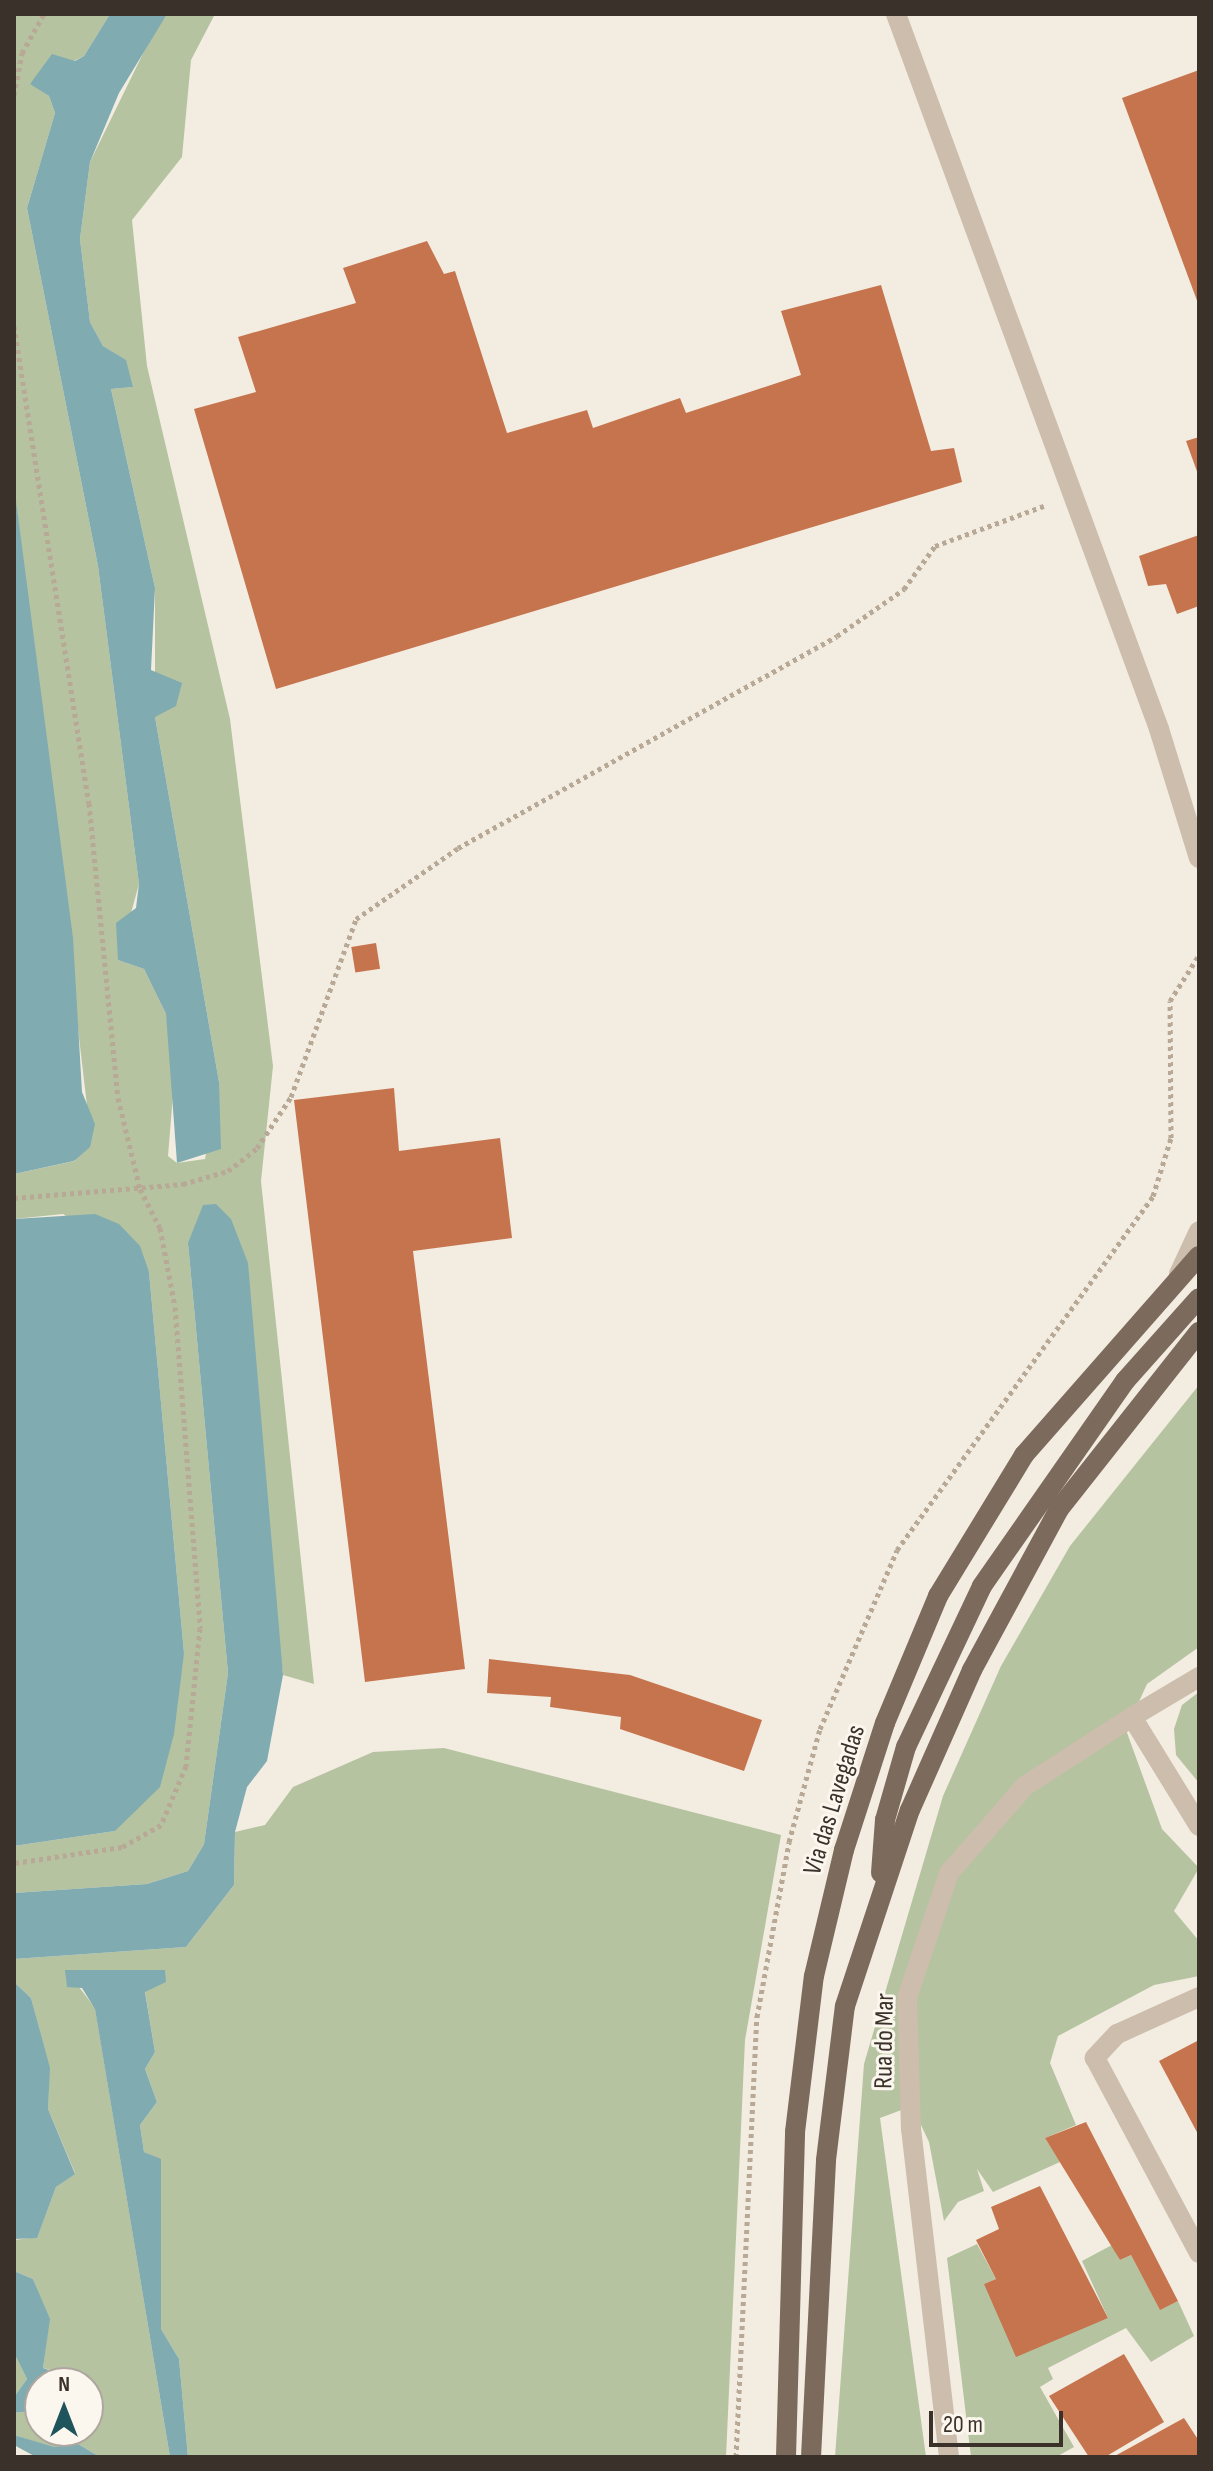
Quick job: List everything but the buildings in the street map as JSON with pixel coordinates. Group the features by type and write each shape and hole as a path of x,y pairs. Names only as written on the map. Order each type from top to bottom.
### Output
{"main road":[{"name":"Via das Lavegadas","path":"786,2457 795,2132 814,1976 844,1850 885,1723 938,1596 1024,1455 1179,1274 1199,1256"},
{"path":"879,1905 885,1820 906,1747 982,1586 1116,1393 1199,1298"},
{"path":"811,2457 834,2087 845,2006 910,1810 1016,1583 1059,1509 1199,1332"}],"street":[{"path":"896,14 1199,858"},
{"path":"1179,1274 1199,1231"},
{"name":"Rua do Mar","path":"949,2457 911,2129 907,1998 949,1873 1025,1786 1199,1677"},
{"path":"1132,1717 1199,1826"},
{"path":"1199,1997 1117,2034 1095,2058 1199,2253"}],"path":[{"path":"14,95 22,53 44,14"},
{"path":"14,326 89,803 118,1098 140,1189 160,1228 179,1352 200,1628 186,1766 161,1825 122,1847 14,1863"},
{"path":"14,1198 140,1189 207,1179 257,1148 291,1097 356,919 458,848 837,636 904,589 935,546 1009,514 1073,500"}],"green space":[{"path":"14,14 110,14 84,56 30,83 49,96 55,113 27,208 98,566 139,884 118,960 144,969 166,1014 175,1070 168,1156 177,1163 205,1159 219,1082 155,717 155,588 111,389 132,387 125,360 103,346 90,322 80,239 90,162 155,29 167,14 215,14 191,60 182,157 132,220 147,366 230,719 273,1066 261,1181 314,1684 283,1675 274,1603 188,1243 228,1673 204,1844 188,1871 147,1884 14,1893 14,1846 115,1831 184,1653 149,1272 63,1214 14,1219 14,1174 75,1161 88,1114 14,485"},
{"path":"1199,1385 1199,1647 1147,1684 1126,1730 1162,1829 1199,1868 1174,1911 1199,1941 1199,1976 1154,1985 1058,2036 1050,2063 1076,2125 1045,2138 1060,2162 993,2192 977,2169 984,2191 958,2202 944,2221 929,2142 912,2106 880,2118 926,2457 835,2457 864,2064 943,1796 1001,1666 1070,1546"},
{"path":"1199,1692 1199,1783 1176,1755 1174,1729 1182,1705"},
{"path":"444,1748 781,1835 745,2040 726,2457 188,2457 179,2359 161,2329 161,2160 144,2152 140,2125 157,2102 145,2069 155,2052 145,1991 164,1970 66,1970 95,2008 170,2457 100,2457 83,2447 104,2447 104,2367 43,2367 49,2319 33,2279 14,2271 14,2240 37,2237 56,2187 75,2173 48,2109 49,2068 31,1998 14,1982 14,1959 186,1947 234,1885 235,1832 265,1825 293,1787 373,1752"},
{"path":"977,2244 996,2279 984,2284 1097,2322 1108,2318 1082,2261 1112,2245 1120,2260 1131,2255 1160,2309 1178,2301 1194,2336 1151,2362 1126,2328 1048,2368 1053,2379 1040,2387 1074,2447 1056,2457 971,2457 947,2258"},
{"path":"14,2353 24,2373 24,2383 14,2397"},
{"path":"24,2412 24,2438 14,2435 14,2413"}],"water":[{"path":"110,14 167,14 119,93 90,162 80,239 90,322 103,346 126,360 133,387 111,389 155,588 151,670 182,683 176,706 155,717 219,1082 221,1149 177,1163 166,1014 144,969 118,960 116,923 136,908 139,884 98,566 27,208 55,113 49,96 30,84 52,54 75,61 84,56"},
{"path":"14,485 73,938 82,1092 95,1124 90,1147 74,1161 14,1174"},
{"path":"216,1204 231,1219 248,1263 283,1675 267,1761 247,1787 235,1832 234,1885 186,1947 14,1959 14,1893 147,1884 188,1871 204,1844 228,1673 188,1243 203,1205"},
{"path":"95,1214 119,1224 140,1246 149,1272 184,1653 174,1734 160,1787 115,1831 14,1846 14,1219"},
{"path":"65,1970 165,1970 166,1982 145,1992 155,2052 145,2069 157,2102 140,2125 144,2152 161,2159 161,2329 179,2359 188,2457 170,2457 95,2009 82,1988 67,1987"},
{"path":"14,1982 31,1998 50,2068 48,2109 75,2174 56,2187 37,2238 14,2239"},
{"path":"14,2271 33,2279 50,2319 43,2367 24,2367 24,2373 14,2353"},
{"path":"24,2383 24,2412 14,2413 14,2397"},
{"path":"14,2435 24,2438 24,2447 83,2447 100,2457 36,2457 14,2445"}]}
